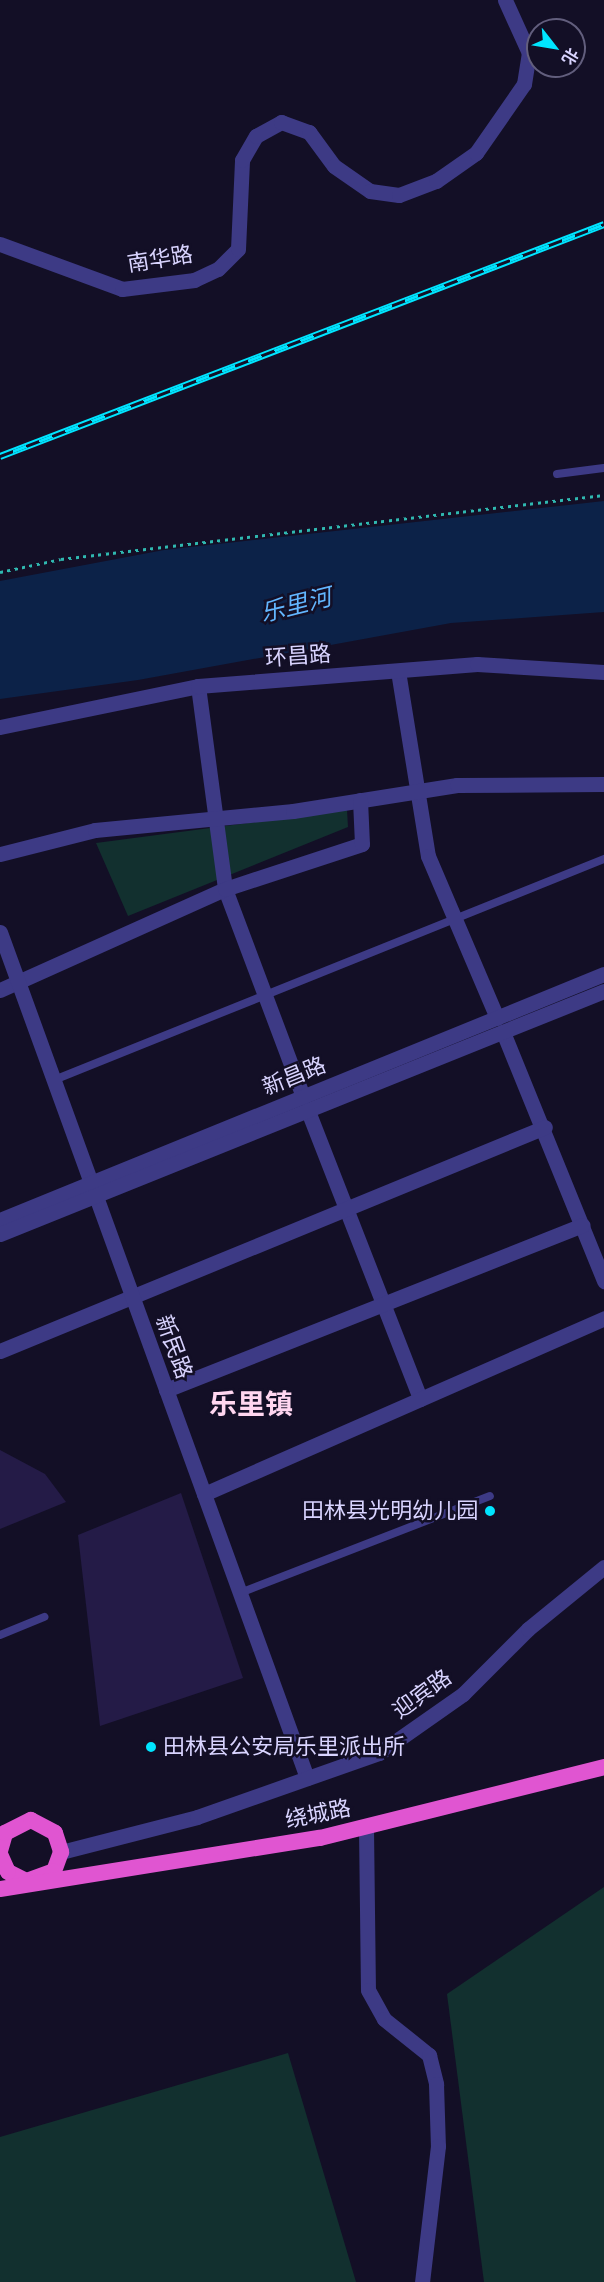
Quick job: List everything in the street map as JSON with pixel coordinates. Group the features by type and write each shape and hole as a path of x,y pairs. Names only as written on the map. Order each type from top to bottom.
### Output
{"highway":[{"name":"绕城路","path":"0,1889 36,1881 366,1828 604,1767"},
{"path":"31,1820 55,1833 61,1852 54,1871 36,1881 16,1878 0,1852 12,1827 31,1820"}],"street":[{"name":"南华路","path":"0,244 122,289 194,280 218,269 238,249 242,160 262,131 280,122 309,132 334,166 370,191 399,195 436,181 476,153 524,84 529,53 505,0"},
{"name":"环昌路","path":"0,727 198,686 477,664 604,672"},
{"path":"398,670 428,856 545,1127 604,1281"},
{"path":"198,686 219,818 225,889 345,1209 420,1399"},
{"path":"0,854 95,830 219,818 458,785 604,784"},
{"path":"0,990 225,889 362,844 360,800"},
{"name":"新民路","path":"0,932 307,1778"},
{"name":"新昌路","path":"500,1025 604,974"},
{"name":"新昌路","path":"0,1234 94,1189 500,1025 604,991"},
{"path":"0,1351 545,1127"},
{"name":"新昌路","path":"0,1220 94,1189"},
{"path":"166,1390 382,1302 583,1226"},
{"path":"204,1494 604,1318"},
{"name":"迎宾路","path":"61,1852 197,1817 378,1753 463,1694 528,1629 604,1566"},
{"path":"366,1828 368,1990 384,2019 429,2055 436,2084 438,2146 422,2282"}],"lane":[{"path":"557,474 604,468"},
{"path":"54,1080 454,915 604,859"},
{"path":"240,1593 490,1496"},
{"path":"0,1635 44,1617"}],"path":[{"path":"0,572 62,559 604,495"}],"green space":[{"path":"347,810 348,827 128,916 96,843"},
{"path":"604,1887 604,2282 484,2282 447,1994"},
{"path":"288,2053 356,2282 0,2282 0,2137"}],"water":[{"name":"乐里河","path":"604,501 604,612 451,623 138,680 0,699 0,581 164,550"}],"building":[{"path":"0,1450 45,1474 66,1502 0,1529"},
{"path":"181,1493 243,1678 100,1726 78,1535"}],"railway":[{"path":"0,456 604,224"}],"place":[{"name":"田林县光明幼儿园","path":"490,1511"},
{"name":"田林县公安局乐里派出所","path":"151,1747"}],"district":[{"name":"乐里镇","path":"251,1405"}]}
